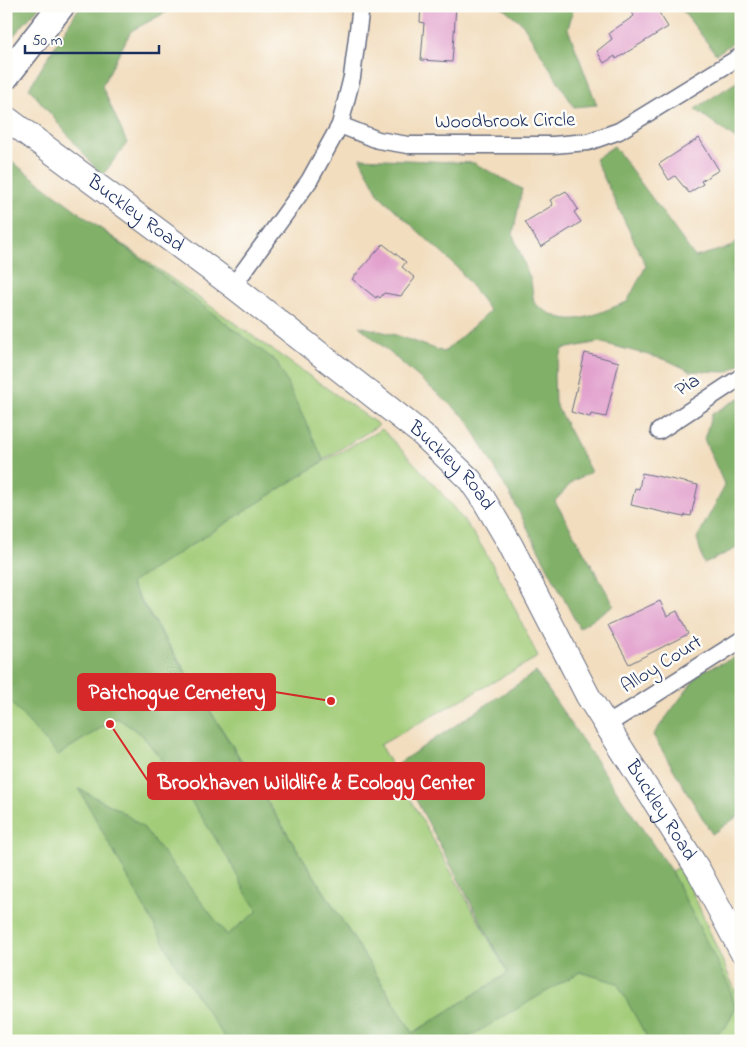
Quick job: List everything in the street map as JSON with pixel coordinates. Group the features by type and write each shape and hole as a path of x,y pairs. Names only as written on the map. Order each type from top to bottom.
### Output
{"main road":[{"path":"6,76 61,6"}],"street":[{"path":"233,286 309,181 340,125 352,77 361,6"},
{"name":"Woodbrook Circle","path":"340,125 378,140 408,146 553,145 588,142 619,130 741,56"},
{"name":"Buckley Road","path":"6,118 233,286 422,434 470,480 496,519 576,675 605,726 699,871 741,950"},
{"name":"Pia","path":"659,431 741,377"},
{"name":"Alloy Court","path":"605,726 741,640"}],"green space":[{"path":"6,6 40,6 6,44"},
{"path":"80,6 176,7 131,31 102,86 127,143 102,176 29,88"},
{"path":"501,6 574,6 568,29 597,105 574,107 522,23"},
{"path":"679,6 741,6 741,38 716,54"},
{"path":"741,79 741,143 695,109"},
{"path":"614,146 695,257 730,247 741,238 741,265 732,271 741,288 741,363 729,372 690,371 667,360 599,342 563,349 554,374 555,403 591,472 573,481 555,501 614,605 579,628 514,502 467,419 359,326 396,335 444,352 490,311 458,268 379,195 360,158 474,163 522,189 513,235 531,281 534,303 547,312 559,317 580,319 627,302 646,266 595,159"},
{"path":"6,159 277,362 324,461 130,584 413,1033 508,973 397,764 536,672 671,871 730,988 735,1008 726,1027 705,1041 649,1041 617,983 580,972 462,1041 227,1041 175,963 79,789 118,809 143,827 227,935 258,911 201,816 162,760 141,734 117,718 58,755 6,697"},
{"path":"6,162 379,425 125,584 411,1037 681,865 741,1004 741,1041 6,1041"},
{"path":"741,397 741,546 704,564 697,538 725,486 704,439 712,414"},
{"path":"382,429 439,490 470,529 498,575 538,657 380,745 508,973 413,1033 130,583 324,461"},
{"path":"741,655 741,814 712,834 653,735 700,672"}],"building":[{"path":"421,6 456,6 452,62 421,60 424,23 420,22"},
{"path":"629,6 655,6 668,27 616,59 615,56 604,63 597,51 612,39 609,33 634,16"},
{"path":"699,138 719,170 701,181 703,184 689,193 675,176 669,180 659,164"},
{"path":"566,191 578,209 574,212 581,222 541,247 525,222 553,205 550,200"},
{"path":"383,244 406,262 402,267 415,278 401,296 384,293 380,298 377,296 376,298 352,279"},
{"path":"585,353 619,362 606,417 591,414 590,417 571,412"},
{"path":"642,473 698,485 691,516 685,515 684,517 631,505 635,488 639,489"},
{"path":"660,601 667,616 677,611 688,634 629,664 608,625"}],"place":[{"name":"Patchogue Cemetery","path":"331,701"},
{"name":"Brookhaven Wildlife & Ecology Center","path":"110,724"}]}
